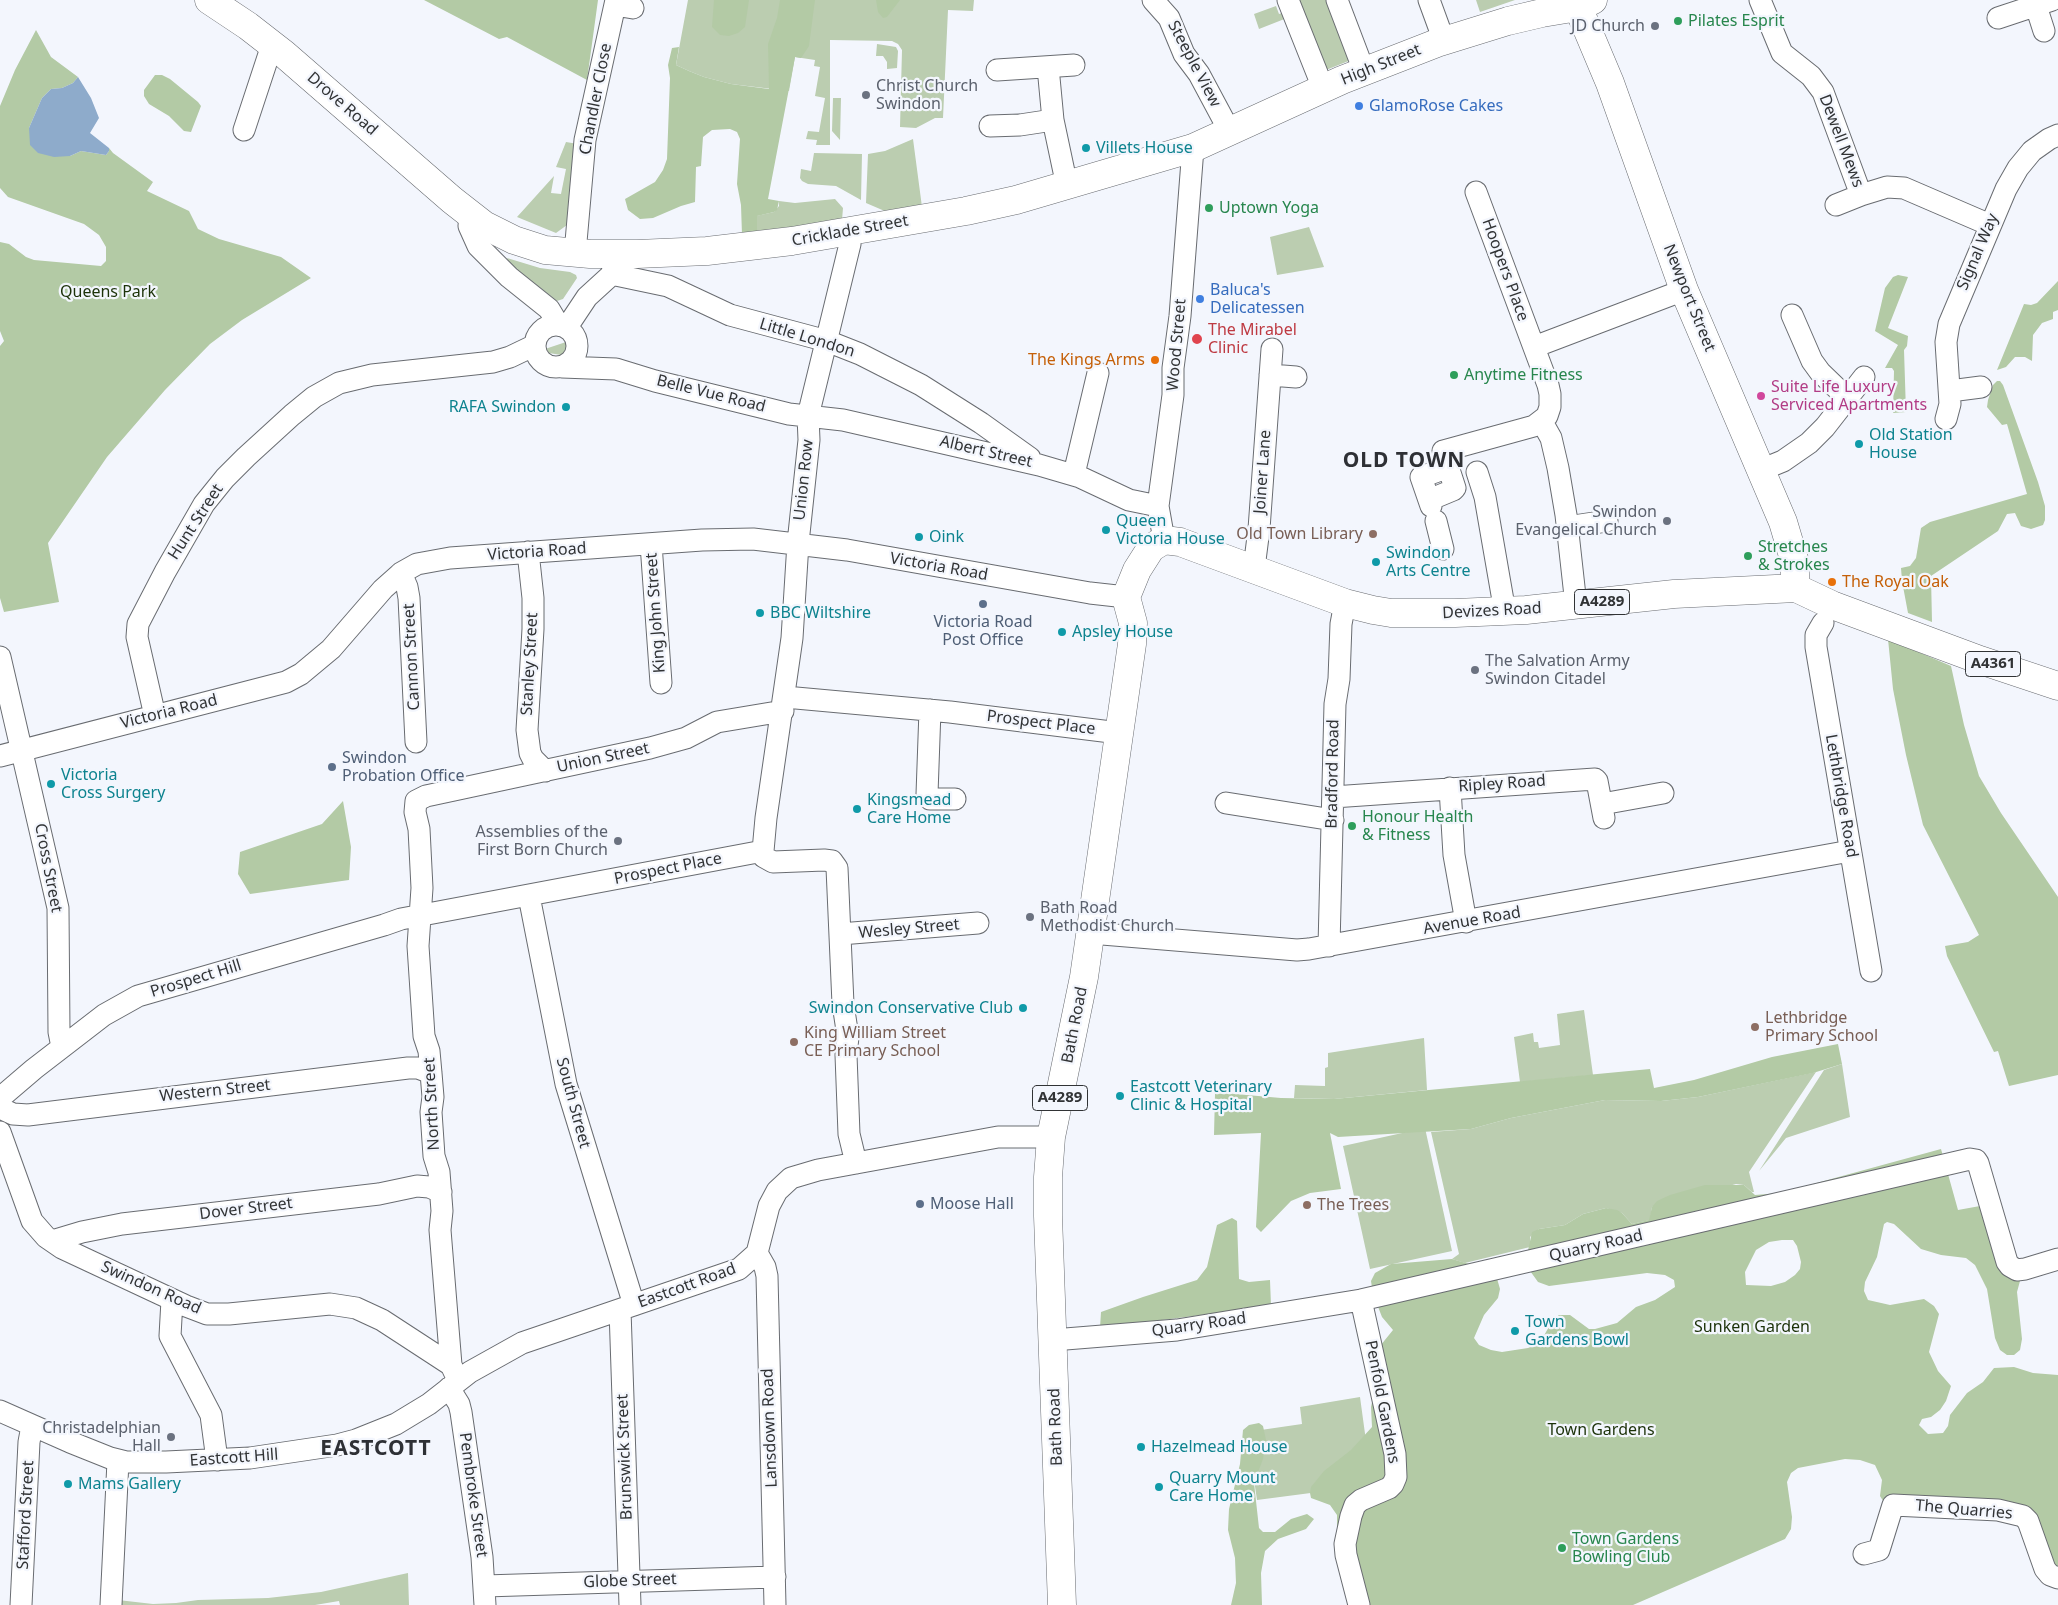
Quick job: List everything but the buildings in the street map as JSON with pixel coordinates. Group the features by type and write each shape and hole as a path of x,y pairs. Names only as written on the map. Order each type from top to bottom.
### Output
{"main road":[{"name":"Drove Road","path":"209,0 240,20 272,45 470,214 501,234"},
{"name":"High Street","path":"1193,148 1323,88 1444,41 1508,21 1585,4"},
{"name":"Newport Street","path":"1585,4 1610,83 1684,290 1781,515 1792,548 1796,588"},
{"name":"Cricklade Street","path":"501,234 539,248 582,253 637,254 730,249 829,236 982,208 1067,186 1193,148"},
{"name":"Devizes Road","path":"1164,540 1180,542 1345,603 1390,613 1505,612 1674,594 1796,588 1825,602 2058,686"},
{"path":"1126,597 1146,554 1151,548 1164,540"},
{"name":"Bath Road","path":"1062,1605 1048,1208 1052,1137 1082,991 1133,634 1132,618 1126,597"}],"street":[{"name":"Steeple View","path":"1153,0 1169,18 1184,54 1199,74 1230,132"},
{"path":"1288,0 1323,88"},
{"path":"1337,0 1364,71"},
{"path":"1429,0 1444,41"},
{"path":"1998,18 2044,3 2044,31"},
{"name":"Chandler Close","path":"582,253 585,140 621,4"},
{"name":"Dewell Mews","path":"1769,10 1782,53 1811,76 1823,92 1861,195"},
{"path":"244,130 272,45"},
{"path":"997,70 1074,65"},
{"path":"1048,67 1053,120 1067,186"},
{"path":"990,126 1020,125 1053,120"},
{"name":"Signal Way","path":"1946,419 1950,404 1946,342 1947,329 1990,225 2006,189 2018,168 2040,144 2058,135"},
{"name":"Wood Street","path":"1164,540 1158,506 1173,395 1173,368 1180,316 1193,148"},
{"name":"Dewell Mews","path":"1836,205 1887,187 1904,188 1990,225"},
{"name":"Hoopers Place","path":"1476,192 1550,394 1549,411 1542,422"},
{"path":"470,214 469,226 478,246 505,273 549,309 567,331 576,355 562,367"},
{"name":"Union Row","path":"798,543 809,440 808,416 850,244"},
{"path":"582,253 587,297"},
{"path":"567,331 587,297 611,274 637,254"},
{"name":"Little London","path":"611,274 668,286 730,314 827,341 860,354 921,385 981,423 1039,464"},
{"path":"1534,347 1684,290"},
{"path":"1792,315 1806,348 1820,372 1848,399"},
{"path":"535,345 540,331 546,327 567,331"},
{"name":"Belle Vue Road","path":"567,331 616,368"},
{"name":"Belle Vue Road","path":"535,345 536,352 543,363 549,366 616,368 675,386 789,414 808,416"},
{"name":"Hunt Street","path":"155,716 136,630 145,608 196,517 225,478 269,435 314,397 328,388 349,380 372,375 493,362 510,358 535,345"},
{"name":"Joiner Lane","path":"1254,568 1259,529 1272,349"},
{"path":"1074,474 1098,373"},
{"path":"1270,376 1296,377"},
{"path":"1761,470 1783,461 1804,447 1825,427 1864,378"},
{"path":"1950,391 1981,387"},
{"name":"Albert Street","path":"808,416 850,422 1039,464 1074,474 1129,500 1158,506"},
{"path":"1443,549 1421,477 1449,467 1444,451 1524,430 1542,422 1554,450 1566,521 1576,605"},
{"path":"1477,472 1485,497 1505,612"},
{"path":"1566,521 1607,521"},
{"name":"Victoria Road","path":"0,756 293,679 331,649 383,589 401,573 410,567 425,562 528,552 749,539 847,550 1090,593 1126,597"},
{"path":"798,543 792,638 763,851 764,857 773,862 824,860 835,864 838,877 843,1004 848,1037 846,1055 849,1134 856,1163"},
{"name":"King John Street","path":"651,544 661,683"},
{"name":"Stanley Street","path":"528,552 533,598 533,628 527,714 528,744 533,759 545,771"},
{"name":"Cannon Street","path":"401,573 409,598 416,742"},
{"name":"Bradford Road","path":"1328,946 1335,702 1339,679 1341,624 1345,603"},
{"name":"Lethbridge Road","path":"1823,623 1816,635 1816,647 1871,971"},
{"name":"Cross Street","path":"0,657 58,908 59,1032 62,1048"},
{"name":"Prospect Place","path":"784,704 940,711 1119,733"},
{"name":"Union Street","path":"420,798 650,748 686,738 717,722 784,704"},
{"path":"940,711 927,794 930,799 955,799"},
{"name":"Ripley Road","path":"1333,796 1554,780 1596,779 1603,811 1663,792"},
{"name":"Ripley Road","path":"1450,788 1454,854 1466,922"},
{"name":"North Street","path":"420,798 416,801 415,808 419,828 421,860 418,955 424,1036 429,1051 431,1073 433,1097 431,1112 434,1147 441,1192 440,1230 453,1377"},
{"path":"1226,804 1333,820"},
{"name":"Prospect Place","path":"420,916 763,851"},
{"name":"Avenue Road","path":"1090,933 1297,950 1466,922 1850,851"},
{"name":"South Street","path":"529,896 566,1084 611,1231 627,1308"},
{"name":"Prospect Hill","path":"0,1098 113,1008 138,996 384,925 394,920 420,916"},
{"name":"Wesley Street","path":"840,934 978,923"},
{"name":"Western Street","path":"0,1108 13,1114 28,1115 408,1068 418,1068 431,1073"},
{"name":"Swindon Road","path":"0,1132 32,1221 52,1241 172,1300 198,1311 214,1315 330,1304 348,1306 365,1311 382,1320 453,1377"},
{"path":"758,1253 769,1206 783,1185 804,1173 998,1137 1052,1137"},
{"name":"Quarry Road","path":"1053,1340 1177,1330 1361,1300 1970,1159 1976,1160 1978,1163 2006,1262 2017,1270 2025,1270 2058,1259"},
{"name":"Dover Street","path":"52,1241 82,1232 122,1224 379,1194 417,1186 429,1187 441,1192"},
{"name":"Eastcott Road","path":"453,1377 483,1364 522,1343 727,1274 750,1262 758,1253"},
{"name":"Lansdown Road","path":"758,1253 766,1276 775,1605"},
{"path":"172,1300 170,1336 212,1416 217,1460"},
{"name":"Penfold Gardens","path":"1352,1603 1345,1544 1351,1516 1355,1505 1361,1500 1389,1488 1396,1477 1395,1454 1361,1300"},
{"name":"Brunswick Street","path":"627,1308 630,1605"},
{"name":"Eastcott Hill","path":"0,1411 118,1461 217,1460 289,1453 356,1440 412,1415 453,1377"},
{"name":"Pembroke Street","path":"453,1377 461,1412 482,1557 485,1595"},
{"name":"Stafford Street","path":"21,1605 29,1442 32,1426"},
{"path":"111,1605 118,1461"},
{"name":"The Quarries","path":"1864,1554 1879,1550 1894,1505 1998,1510 2023,1516 2028,1521 2045,1569 2050,1575 2058,1578"},
{"name":"Globe Street","path":"485,1595 629,1580 775,1577"}],"green space":[{"path":"424,0 598,0 587,80 507,37 499,39"},
{"path":"688,0 974,0 973,11 948,10 943,118 935,118 916,128 900,127 902,50 898,44 892,41 830,40 830,145 816,145 817,140 806,139 808,131 819,132 825,98 815,96 820,67 814,66 815,60 795,57 789,91 731,84 704,77 676,65"},
{"path":"714,0 749,0 745,27 738,33 729,36 720,35 712,27"},
{"path":"780,0 815,0 809,46 801,58 795,57 768,199 779,201 777,210 757,216 757,234 742,235 741,205 737,184 740,139 737,132 730,129 712,130 703,137 701,166 696,167 695,202 653,218 640,219 628,210 625,199 655,182 663,170 667,159 670,78 668,65 672,48 679,47 676,65 689,71 731,84 769,89 768,44 777,18"},
{"path":"876,0 900,0 887,17 883,18 878,12"},
{"path":"1295,0 1328,0 1351,60 1321,72"},
{"path":"1476,0 1515,0 1480,12"},
{"path":"1276,6 1279,14 1285,12 1287,18 1259,29 1254,14"},
{"name":"Queens Park","path":"36,30 51,57 78,77 73,83 62,88 51,89 42,98 29,128 70,156 81,151 106,155 109,148 113,153 153,182 147,191 189,211 198,229 219,239 281,257 311,278 242,320 210,344 165,390 107,457 48,543 59,602 4,612 0,598 0,346 4,341 0,331 0,242 9,244 26,257 34,260 101,266 106,261 106,247 99,235 84,224 8,197 0,188 0,106 15,70"},
{"path":"877,44 896,47 898,51 897,68 887,69 887,62 883,56 876,56"},
{"path":"155,75 162,75 170,79 201,106 191,132 184,131 169,116 149,104 144,96 144,90"},
{"path":"833,98 841,98 840,140 832,131"},
{"path":"913,139 922,207 887,212 866,203 868,154 885,151"},
{"path":"566,142 578,144 567,225 556,233 517,217 554,176 551,193 561,194 566,169 556,167"},
{"path":"814,153 862,154 861,200 836,186 808,184 802,181 800,178 801,169 811,171"},
{"path":"835,199 843,208 842,220 757,234 756,216 774,212 779,206 779,201 795,203"},
{"path":"1309,227 1324,267 1277,275 1270,237"},
{"path":"507,258 540,268 570,272 576,275 577,278 563,299 557,301 509,263"},
{"path":"1898,275 1908,277 1888,328 1908,336 1907,346 1904,350 1906,412 1893,413 1894,371 1892,368 1885,368 1898,345 1875,331 1885,288 1893,277"},
{"path":"2058,281 2058,310 2053,312 2053,319 2042,323 2033,335 2032,361 2025,357 2015,357 2006,367 1997,370 2024,304 2031,305 2037,303"},
{"path":"566,342 568,345 567,350 561,355 549,353 545,349"},
{"path":"2000,381 2003,385 2038,482 2045,506 2045,520 2043,525 2031,529 2021,526 2015,513 2007,514 1998,531 1931,576 1932,622 1908,613 1902,581 1901,568 1910,566 1916,558 1921,528 1930,522 2027,494 2007,424 2002,425 1987,407 1993,385"},
{"path":"1888,639 1951,666 1964,725 1979,776 2001,813 2058,897 2058,1075 2009,1086 1998,1051 1994,1052 1947,956 1945,946 1968,942 1979,935 1923,825 1906,755 1893,689"},
{"path":"343,801 351,847 349,880 250,894 238,874 240,852 322,824"},
{"path":"1584,1010 1593,1075 1520,1082 1514,1037 1533,1033 1534,1042 1538,1042 1539,1048 1560,1045 1557,1014"},
{"path":"1424,1038 1427,1090 1334,1099 1294,1098 1295,1085 1325,1086 1325,1068 1328,1067 1328,1053"},
{"path":"1838,1044 1842,1064 1813,1073 1698,1097 1661,1101 1605,1100 1511,1118 1471,1129 1338,1137 1330,1133 1341,1189 1310,1193 1291,1201 1261,1232 1256,1227 1261,1133 1214,1135 1215,1094 1334,1099 1650,1069 1654,1088 1694,1080 1772,1057"},
{"path":"1842,1064 1850,1117 1786,1138 1759,1171 1824,1070"},
{"path":"1816,1072 1749,1172 1754,1192 1744,1185 1736,1184 1652,1207 1650,1220 1632,1224 1622,1213 1606,1208 1583,1214 1565,1225 1539,1229 1530,1237 1530,1247 1465,1263 1452,1259 1459,1254 1431,1132 1471,1129 1511,1118 1605,1100 1661,1101 1698,1097"},
{"path":"1425,1128 1452,1251 1370,1269 1343,1146"},
{"name":"Town Gardens","path":"1941,1149 1958,1210 1980,1206 2020,1281 2017,1292 2022,1339 2020,1350 2014,1355 2007,1355 2000,1350 1995,1338 1987,1289 1975,1265 1966,1258 1941,1255 1921,1249 1894,1224 1887,1222 1884,1224 1877,1257 1865,1282 1864,1291 1868,1300 1890,1305 1924,1299 1934,1306 1939,1314 1929,1352 1938,1371 1951,1386 1946,1401 1940,1410 1931,1417 1922,1419 1919,1425 1928,1434 1943,1433 1948,1426 1950,1415 1967,1393 1983,1382 1994,1368 2014,1367 2033,1373 2058,1375 2058,1586 2025,1533 2011,1517 1885,1504 1880,1496 1882,1480 1875,1465 1860,1460 1845,1459 1798,1468 1791,1473 1787,1482 1792,1517 1791,1529 1785,1539 1633,1605 1366,1605 1349,1547 1337,1529 1337,1515 1330,1505 1311,1498 1310,1493 1311,1487 1324,1471 1351,1450 1372,1427 1371,1407 1374,1393 1376,1351 1393,1330 1382,1317 1373,1294 1371,1281 1375,1273 1391,1264 1452,1259 1476,1266 1496,1275 1500,1289 1498,1298 1484,1315 1474,1338 1479,1345 1491,1350 1502,1352 1528,1348 1540,1343 1552,1321 1559,1315 1570,1315 1589,1329 1595,1329 1617,1323 1636,1307 1655,1300 1675,1287 1674,1280 1665,1275 1647,1273 1549,1286 1538,1282 1528,1268 1527,1255 1532,1232 1565,1225 1583,1214 1606,1208 1622,1213 1632,1224 1649,1220 1652,1207 1657,1201 1670,1195 1705,1185 1744,1185 1755,1195 1780,1193","holes":["1793,1240 1797,1246 1801,1262 1800,1269 1795,1275 1785,1282 1771,1286 1746,1285 1745,1272 1756,1250 1769,1242"]},
{"path":"1232,1218 1237,1221 1239,1279 1249,1282 1270,1280 1271,1306 1100,1328 1101,1312 1197,1280 1207,1267 1217,1225"},
{"path":"1360,1397 1372,1485 1257,1500 1247,1432 1302,1424 1300,1407"},
{"path":"1259,1423 1263,1426 1266,1440 1263,1459 1254,1483 1259,1528 1263,1532 1275,1532 1291,1519 1307,1514 1314,1519 1306,1529 1278,1539 1265,1551 1261,1573 1262,1605 1231,1605 1236,1583 1235,1558 1228,1530 1229,1509 1240,1464 1243,1430 1249,1425"},
{"path":"408,1573 409,1605 340,1605 339,1601 315,1605 118,1605 118,1600 153,1604 198,1600 268,1598 321,1592"}],"water":[{"path":"78,77 91,98 99,118 90,133 109,148 109,151 106,155 81,151 70,156 54,157 38,153 30,145 29,128 42,98 51,89 62,88 73,83"}],"place":[{"name":"Pilates Esprit","path":"1678,21"},
{"name":"JD Church","path":"1655,26"},
{"name":"Christ Church Swindon","path":"866,95"},
{"name":"GlamoRose Cakes","path":"1359,106"},
{"name":"Villets House","path":"1086,148"},
{"name":"Uptown Yoga","path":"1209,208"},
{"name":"Baluca's Delicatessen","path":"1200,299"},
{"name":"The Mirabel Clinic","path":"1197,339"},
{"name":"The Kings Arms","path":"1155,360"},
{"name":"Anytime Fitness","path":"1454,375"},
{"name":"Suite Life Luxury Serviced Apartments","path":"1761,396"},
{"name":"RAFA Swindon","path":"566,407"},
{"name":"Old Station House","path":"1859,444"},
{"name":"Swindon Evangelical Church","path":"1667,521"},
{"name":"Queen Victoria House","path":"1106,530"},
{"name":"Old Town Library","path":"1373,534"},
{"name":"Oink","path":"919,537"},
{"name":"Stretches & Strokes","path":"1748,556"},
{"name":"Swindon Arts Centre","path":"1376,562"},
{"name":"The Royal Oak","path":"1832,582"},
{"name":"Victoria Road Post Office","path":"983,604"},
{"name":"BBC Wiltshire","path":"760,613"},
{"name":"Apsley House","path":"1062,632"},
{"name":"The Salvation Army Swindon Citadel","path":"1475,670"},
{"name":"Swindon Probation Office","path":"332,767"},
{"name":"Victoria Cross Surgery","path":"51,784"},
{"name":"Kingsmead Care Home","path":"857,809"},
{"name":"Honour Health & Fitness","path":"1352,826"},
{"name":"Assemblies of the First Born Church","path":"618,841"},
{"name":"Bath Road Methodist Church","path":"1030,917"},
{"name":"Swindon Conservative Club","path":"1023,1008"},
{"name":"Lethbridge Primary School","path":"1755,1027"},
{"name":"King William Street CE Primary School","path":"794,1042"},
{"name":"Eastcott Veterinary Clinic & Hospital","path":"1120,1096"},
{"name":"Moose Hall","path":"920,1204"},
{"name":"The Trees","path":"1307,1205"},
{"name":"Town Gardens Bowl","path":"1515,1331"},
{"name":"Christadelphian Hall","path":"171,1437"},
{"name":"Hazelmead House","path":"1141,1447"},
{"name":"Mams Gallery","path":"68,1484"},
{"name":"Quarry Mount Care Home","path":"1159,1487"},
{"name":"Town Gardens Bowling Club","path":"1562,1548"}],"district":[{"name":"OLD TOWN","path":"1404,461"},
{"name":"EASTCOTT","path":"376,1449"}],"park label":[{"name":"Sunken Garden","path":"1752,1327"}]}
